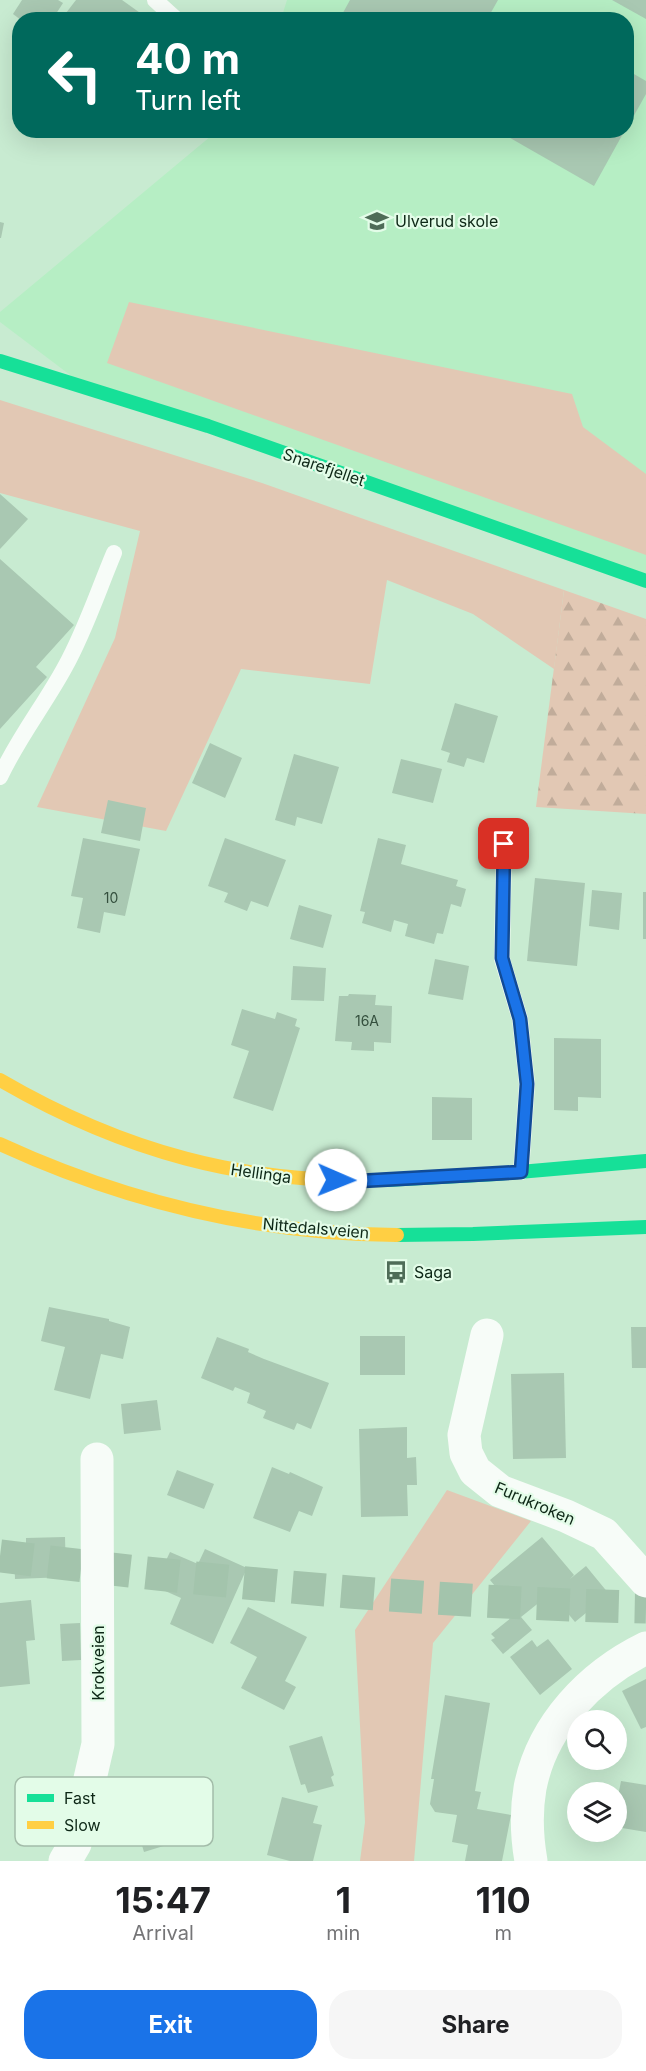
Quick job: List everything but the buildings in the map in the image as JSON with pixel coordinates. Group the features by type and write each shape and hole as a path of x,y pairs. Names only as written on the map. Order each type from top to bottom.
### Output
{"street":[{"name":"Snarefjellet","path":"0,361 208,426 646,581"},
{"name":"Hellinga","path":"0,1080 52,1111 130,1143 234,1169 313,1180 360,1181 521,1172 646,1161"},
{"name":"Nittedalsveien","path":"0,1144 106,1189 155,1204 201,1214 292,1228 419,1234 646,1227"},
{"name":"Furukroken","path":"488,1335 464,1435 466,1453 475,1471 500,1491 566,1516 604,1534 646,1581"},
{"name":"Krokveien","path":"90,1777 98,1744 97,1459"},
{"path":"531,1861 528,1843 530,1787 537,1763 548,1739 578,1695 601,1675 646,1648"},
{"name":"Krokveien","path":"65,1861 74,1846"}],"lane":[{"path":"155,0 168,12"},
{"path":"0,777 10,755 66,665 114,553"},
{"path":"504,844 502,958 520,1019 527,1084 521,1172"}],"shaded area":[{"name":"Ulverud skole","path":"287,0 646,0 646,577 86,387 0,322 0,312 209,138 634,138 634,12 283,12"}],"green space":[{"path":"129,302 572,394 583,427 646,474 646,555 107,363"},
{"path":"0,400 262,483 564,590 554,669 473,614 387,580 370,684 241,669 166,831 37,807 115,638 140,531 0,493"},
{"path":"564,590 646,619 646,814 536,807"},
{"path":"447,1490 531,1521 433,1643 414,1861 360,1861 365,1822 355,1630"}],"tunnel":[{"path":"0,1556 322,1590 484,1601 646,1607"}],"traffic: fast":[{"path":"0,361 208,426 646,581"},
{"path":"386,1180 496,1174 646,1161"},
{"path":"397,1235 646,1227"}],"traffic: slow":[{"path":"0,1080 92,1126 138,1144 186,1158 234,1169 283,1176 334,1180 386,1180"},
{"path":"0,1144 96,1183 193,1211 294,1229 397,1235"}],"place":[{"name":"Ulverud skole","path":"377,221"},
{"name":"Saga","path":"396,1272"}],"route":[{"path":"336,1180 360,1181 521,1172 527,1084 520,1019 502,958 504,844"}]}
